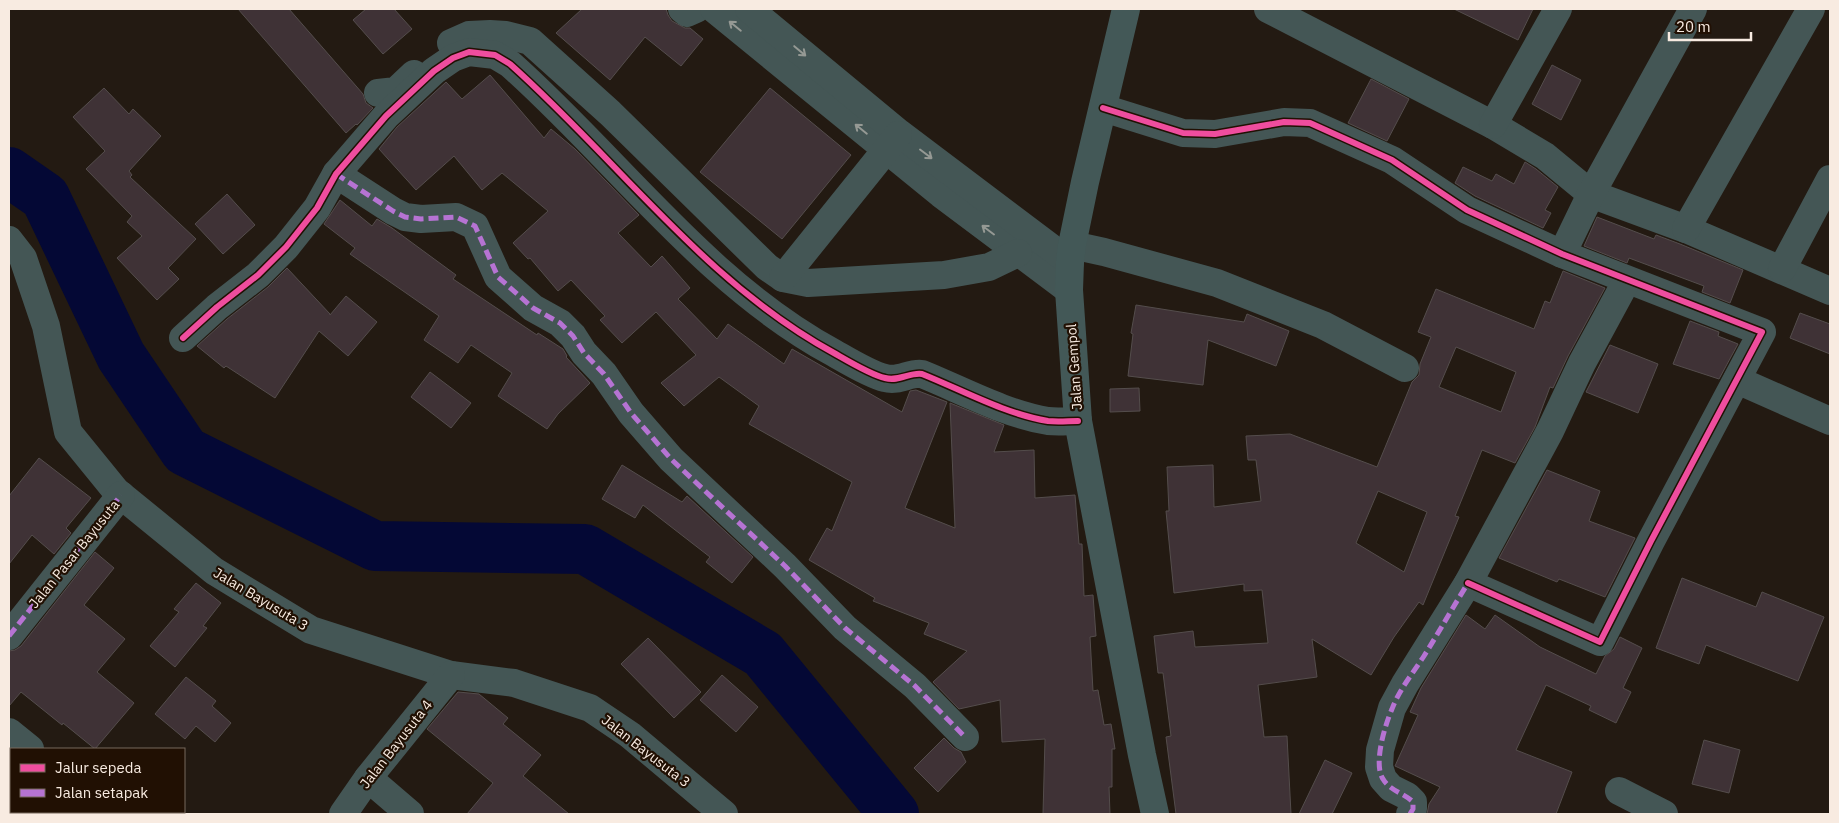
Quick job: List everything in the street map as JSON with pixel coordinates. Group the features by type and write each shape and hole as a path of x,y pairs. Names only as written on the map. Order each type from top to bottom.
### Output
{"main road":[{"name":"Jalan Gempol","path":"1126,9 1085,182 1071,253 1069,290 1078,421 1155,814"}],"street":[{"path":"682,9 687,12 696,9"},
{"path":"714,9 893,142 1071,253 1104,252 1217,283 1323,325 1405,368"},
{"path":"749,9 893,142 940,194 1069,290"},
{"path":"1268,9 1493,125 1545,156 1591,194 1686,229 1830,290"},
{"path":"1562,254 1591,194 1694,9"},
{"path":"1686,229 1811,9"},
{"path":"1493,125 1551,11"},
{"path":"378,92 396,91 437,52 455,40 469,35 506,35 530,41 610,113 767,267 783,278 808,282 944,275 989,267 1018,253"},
{"path":"183,338 217,307 258,275 286,246 317,208 336,174 386,116 445,62 469,52 495,55 519,72 649,204 736,285 774,317 813,342 886,379 901,379 914,374 922,374 1012,411 1049,421 1078,421"},
{"path":"1103,108 1183,133 1215,134 1284,122 1310,123 1392,160 1467,210 1562,254 1762,332 1651,541 1600,642 1468,583"},
{"path":"783,278 893,142"},
{"path":"336,174 393,211 406,217 421,219 456,217 475,226 498,277 533,308 560,323 573,336 584,352 604,374 631,413 671,459 778,560 844,628 915,686 965,737"},
{"path":"1782,270 1830,179"},
{"name":"Jalan Bayusuta 3","path":"9,240 23,258 46,326 68,432 116,491 214,571 311,630 451,675 514,683 590,708 630,735 724,814"},
{"path":"1410,814 1413,809 1413,802 1407,796 1391,788 1383,779 1379,767 1380,750 1392,708 1468,583 1550,431 1582,363 1627,280"},
{"path":"1737,380 1830,421"},
{"name":"Jalan Pasar Bayusuta","path":"9,636 121,495"},
{"name":"Jalan Bayusuta 4","path":"343,814 368,778 451,675"},
{"path":"9,732 29,748"},
{"path":"368,778 410,814"},
{"path":"1619,791 1664,814"}],"building":[{"path":"238,9 289,9 363,94 366,103 373,108 357,125 346,133"},
{"path":"366,9 394,9 412,29 383,54 353,20"},
{"path":"582,9 666,9 672,21 685,28 690,28 703,39 681,66 645,37 610,80 556,33"},
{"path":"1454,9 1533,9 1518,40"},
{"path":"1552,65 1581,80 1561,120 1532,104"},
{"path":"490,75 544,138 551,129 575,149 639,215 618,233 651,267 662,256 690,288 678,299 717,339 728,324 784,364 792,349 902,412 910,391 916,390 947,402 905,508 955,528 950,403 1004,425 994,452 1034,450 1035,498 1075,495 1079,544 1082,544 1084,596 1093,595 1096,636 1090,637 1093,691 1098,690 1104,725 1111,724 1115,749 1112,749 1112,787 1109,787 1110,814 1043,814 1045,739 1002,742 1000,700 959,709 933,682 967,651 924,634 929,623 873,601 875,598 809,560 827,528 832,531 852,482 749,424 759,406 719,377 684,406 661,383 696,355 656,312 622,343 600,320 605,316 571,280 558,291 530,258 528,259 513,243 548,211 502,173 482,190 454,156 416,190 379,149 397,127 446,82 462,99"},
{"path":"1371,79 1409,99 1387,141 1348,123"},
{"path":"104,88 129,114 133,109 161,136 129,171 132,175 130,177 196,239 168,268 179,279 157,300 117,258 142,236 127,222 132,216 86,169 105,151 73,117"},
{"path":"770,88 851,155 782,239 700,172"},
{"path":"1525,162 1558,187 1545,210 1551,213 1543,228 1475,196 1455,183 1463,167 1492,181 1496,174 1514,184"},
{"path":"227,194 255,225 223,254 195,224"},
{"path":"340,200 372,226 377,219 392,228 456,275 453,279 537,335 538,333 563,349 566,357 590,383 558,414 547,429 498,396 512,373 471,345 458,363 424,340 439,316 350,254 355,248 324,224"},
{"path":"1597,217 1654,239 1656,235 1743,270 1730,303 1702,292 1704,286 1629,258 1627,263 1584,246"},
{"path":"287,268 330,315 346,296 377,322 348,356 319,331 275,398 226,366 224,368 197,346 227,319 268,287"},
{"path":"1563,271 1605,288 1553,388 1550,387 1535,427 1515,463 1482,450 1455,516 1459,517 1423,605 1419,602 1394,637 1371,675 1312,639 1317,677 1258,685 1264,737 1287,736 1291,814 1176,814 1166,737 1171,736 1163,673 1158,673 1154,636 1193,631 1195,647 1268,643 1262,590 1244,591 1244,584 1174,593 1166,511 1169,511 1167,467 1213,465 1214,507 1261,501 1256,460 1248,460 1246,436 1290,434 1377,467 1412,382 1419,375 1420,364 1431,337 1418,332 1436,289 1534,329 1545,301 1550,303","holes":["1456,347 1516,372 1501,412 1439,387","1378,491 1427,512 1404,572 1356,543"]},
{"path":"1136,305 1244,322 1247,314 1289,331 1276,366 1208,340 1203,385 1128,376 1133,334 1131,333"},
{"path":"1800,313 1830,324 1830,354 1790,338"},
{"path":"1690,321 1719,332 1718,336 1738,344 1719,379 1673,364"},
{"path":"1610,345 1658,364 1638,413 1586,392"},
{"path":"430,372 471,403 451,428 411,397"},
{"path":"1139,388 1140,411 1110,412 1110,389"},
{"path":"39,458 91,498 66,528 71,533 54,554 32,535 9,564 9,496"},
{"path":"622,465 682,502 687,496 753,557 732,583 706,562 710,557 643,505 635,518 602,499"},
{"path":"1547,470 1600,491 1589,521 1635,538 1605,597 1559,579 1557,582 1499,558"},
{"path":"95,552 114,568 84,605 125,639 97,672 134,703 96,748 63,723 62,725 21,692 9,706 9,651 21,646"},
{"path":"1682,578 1756,607 1762,592 1824,617 1798,681 1706,645 1699,664 1656,648"},
{"path":"196,583 221,603 203,626 207,628 175,667 150,646 179,612 174,609"},
{"path":"1466,615 1485,629 1495,615 1540,647 1596,674 1605,656 1614,649 1620,637 1642,648 1623,688 1631,692 1616,723 1589,710 1591,706 1546,685 1516,750 1572,772 1556,814 1427,814 1429,804 1440,787 1395,766 1418,715 1410,712 1421,688"},
{"path":"648,638 701,692 674,718 621,664"},
{"path":"722,675 758,707 736,732 700,700"},
{"path":"186,677 216,701 212,706 231,723 215,742 196,726 185,739 155,714"},
{"path":"458,692 479,694 508,718 503,724 541,755 523,776 569,814 467,814 493,783 427,729"},
{"path":"944,738 961,752 966,762 938,792 914,768"},
{"path":"1704,740 1740,750 1729,793 1692,784"},
{"path":"1325,760 1352,773 1332,814 1299,814"}],"waterway":[{"path":"9,172 45,197 121,356 185,451 375,546 585,549 763,654 894,814"}],"marked path":[{"path":"336,174 405,217 421,219 456,217 475,226 498,277 533,308 560,323 573,336 584,353 604,374 631,413 671,459 785,566 845,628 915,686 965,737"},
{"path":"9,636 121,495"},
{"path":"1410,814 1413,809 1413,802 1389,786 1380,772 1379,764 1383,734 1398,695 1468,583"}],"cycle path":[{"path":"183,338 217,307 258,275 286,247 317,208 336,174 386,116 434,71 453,58 469,52 495,55 510,64 550,101 703,256 744,292 787,324 834,353 866,371 885,378 895,379 913,374 922,374 984,401 1032,418 1048,421 1078,421"},
{"path":"1103,108 1183,133 1215,134 1284,122 1310,123 1392,160 1467,210 1562,254 1762,332 1651,541 1600,642 1468,583"}]}
